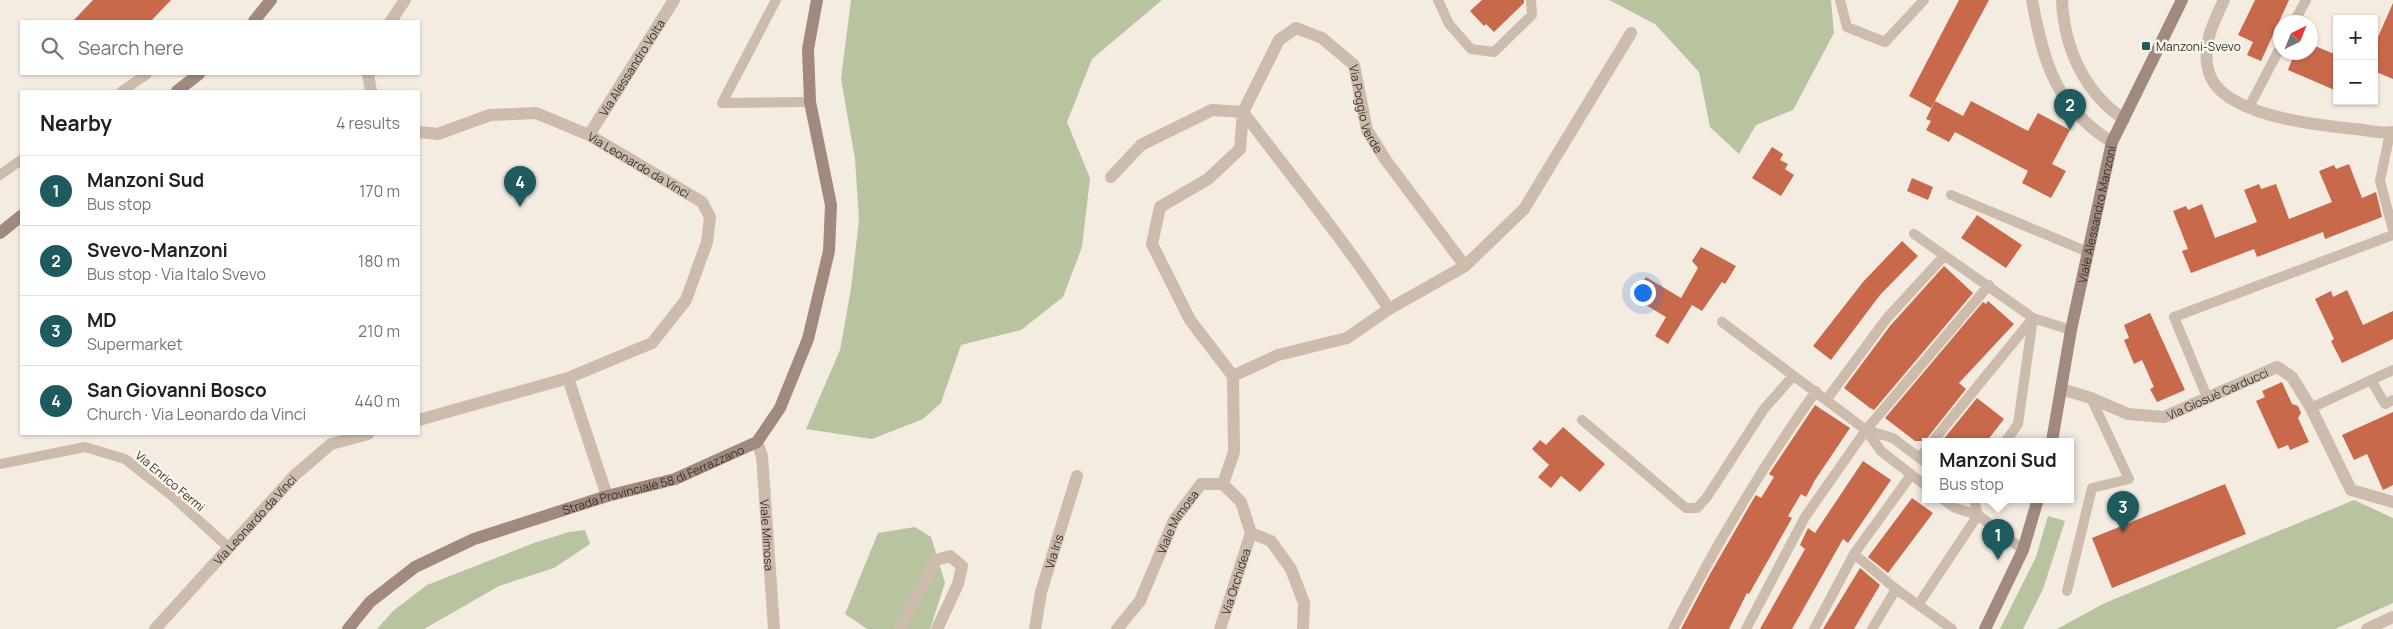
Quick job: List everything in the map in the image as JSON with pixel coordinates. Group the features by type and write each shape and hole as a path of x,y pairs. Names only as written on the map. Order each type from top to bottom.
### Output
{"street":[{"path":"255,20 272,0"},
{"path":"392,20 405,0"},
{"name":"Via Alessandro Volta","path":"590,135 674,0"},
{"name":"Strada Provinciale 58 di Ferrazzano","path":"348,629 370,602 415,567 474,538 608,496 675,479 757,442 780,408 808,339 829,251 831,206 810,102 808,49 817,0"},
{"path":"2032,0 2040,44 2057,88 2091,129 2112,142"},
{"path":"2062,0 2063,23 2078,70 2107,107 2124,118"},
{"name":"Viale Alessandro Manzoni","path":"2053,438 2071,330 2112,142 2182,0"},
{"path":"2224,0 2206,46 2209,73 2222,94 2275,117 2317,125 2392,133"},
{"name":"Via Poggio Verde","path":"1233,376 1190,320 1152,244 1160,208 1208,179 1240,149 1243,112 1279,40 1296,28 1322,38 1354,65 1368,130 1385,159 1464,266"},
{"path":"1303,629 1304,602 1292,569 1271,541 1251,533 1241,502 1223,484 1234,452 1233,376 1278,355 1347,338 1389,309 1464,266 1524,209 1631,33"},
{"path":"178,90 198,75"},
{"path":"368,75 371,90"},
{"path":"1111,177 1141,145 1148,141 1212,110 1243,112 1307,194 1389,309"},
{"name":"Via Leonardo da Vinci","path":"420,132 438,134 490,115 536,113 590,135 702,202 710,217 707,242 686,300 652,343 568,378 420,420"},
{"path":"0,233 20,217"},
{"name":"Via Giosuè Carducci","path":"2061,389 2091,398 2128,414 2164,417 2277,367 2292,377 2311,408 2351,490 2393,502"},
{"path":"568,378 608,496"},
{"name":"Via Leonardo da Vinci","path":"155,629 295,475 331,444 364,435"},
{"name":"Viale Mimosa","path":"757,442 762,456 774,629"},
{"name":"Via Iris","path":"1035,629 1041,592 1077,476"},
{"name":"Viale Mimosa","path":"1117,629 1140,601 1174,520 1201,484 1223,484"},
{"path":"1985,629 2023,550 2037,503"},
{"name":"Via Orchidea","path":"1220,629 1251,533"},
{"path":"900,629 936,560 950,556 962,566 958,584 937,629"},
{"path":"2367,629 2393,617"}],"lane":[{"path":"776,0 722,102 810,102"},
{"path":"1438,0 1448,24 1470,49 1494,52 1532,15 1531,0"},
{"path":"1840,0 1847,27 1885,42 1924,0"},
{"path":"2298,15 2306,0"},
{"path":"2249,107 2274,60"},
{"path":"123,90 146,75"},
{"path":"2392,133 2380,181 2393,230"},
{"path":"0,175 20,161"},
{"path":"1951,195 2088,252"},
{"path":"1914,234 2033,318 2071,330"},
{"path":"2207,397 2174,317 2393,235"},
{"path":"1827,399 1887,318 1944,256"},
{"path":"1746,629 1804,517 1866,430 1988,285"},
{"path":"1935,438 2033,318"},
{"path":"2008,438 2018,424 2033,318"},
{"path":"1722,322 1866,430 1881,451 1922,483"},
{"path":"2311,408 2393,370"},
{"path":"1582,420 1686,508 1697,508 1707,497 1764,409 1793,376"},
{"path":"2371,380 2386,404 2393,400"},
{"path":"1673,629 1704,567 1776,447 1816,391"},
{"path":"2067,591 2092,488 2129,479 2091,398"},
{"path":"1866,430 1893,438 1922,456"},
{"name":"Via Enrico Fermi","path":"0,464 85,447 125,459 171,495 228,547"},
{"path":"1814,629 1854,554 1911,475"},
{"path":"1948,503 1955,508 1978,515"},
{"path":"1970,503 1978,515 2023,550"},
{"path":"1918,605 1978,515 1975,503"},
{"path":"1854,554 1918,605 1938,625 1952,629"},
{"path":"1872,629 1896,589"}],"green space":[{"path":"851,0 1162,0 1092,59 1067,122 1090,178 1082,247 1063,297 1021,330 961,345 941,403 923,419 872,439 806,429 840,350 851,289 859,220 855,159 841,79"},
{"path":"1609,0 1831,0 1834,33 1793,110 1756,125 1739,154 1710,127 1699,72 1655,24"},
{"path":"2354,500 2393,518 2393,603 2335,629 2057,629 2105,603"},
{"path":"2048,516 2065,521 2043,589 2023,629 2000,629 2036,557"},
{"path":"915,527 931,537 945,583 930,629 867,629 845,614 878,533"},
{"path":"585,530 590,544 554,568 499,586 424,629 377,629 393,611 427,585 534,543 569,532"}],"building":[{"path":"93,0 171,0 152,20 74,20"},
{"path":"1482,0 1524,0 1524,3 1494,32 1486,24 1484,26 1470,11"},
{"path":"1959,0 1989,0 1931,108 1909,96"},
{"path":"2255,0 2289,0 2282,15 2273,15 2273,35 2261,61 2247,55 2253,42 2238,35"},
{"path":"2393,3 2393,79 2378,73 2378,37"},
{"path":"2318,47 2333,53 2333,89 2288,70 2292,60 2318,60"},
{"path":"1935,101 1963,116 1971,101 2028,131 2038,113 2070,130 2052,164 2066,171 2051,198 2022,183 2028,171 1955,132 1949,142 1926,130 1931,121 1926,119"},
{"path":"1772,147 1783,154 1780,160 1788,164 1785,169 1794,175 1781,196 1752,178"},
{"path":"2349,164 2362,198 2376,192 2382,217 2325,239 2323,232 2257,257 2254,249 2191,273 2182,251 2188,249 2173,211 2186,206 2188,210 2202,204 2215,238 2257,222 2244,190 2259,184 2261,189 2276,184 2289,219 2332,202 2319,171 2334,165 2336,169"},
{"path":"1912,178 1933,187 1928,200 1907,191"},
{"path":"1977,215 2022,245 2006,268 1961,238"},
{"path":"1902,241 1918,256 1880,295 1831,360 1813,346 1863,282"},
{"path":"1701,247 1736,266 1725,284 1722,282 1702,311 1692,305 1668,344 1655,336 1666,317 1634,298 1646,277 1681,298 1698,268 1692,261"},
{"path":"1944,266 1973,293 1874,410 1870,408 1844,388 1890,326"},
{"path":"2347,290 2363,325 2393,311 2393,339 2342,363 2331,341 2334,339 2315,299 2331,291 2333,297"},
{"path":"1988,301 2014,324 1959,383 1966,389 1928,438 1922,438 1922,441 1915,441 1885,418 1983,302 1986,304"},
{"path":"2150,313 2185,390 2157,402 2150,389 2154,387 2142,360 2134,364 2124,340 2129,338 2124,325"},
{"path":"2282,382 2292,404 2298,406 2301,413 2298,418 2309,442 2290,450 2288,445 2278,449 2256,401 2265,397 2262,391"},
{"path":"1977,398 2004,419 1989,438 1944,438"},
{"path":"1815,405 1850,428 1815,480 1806,497 1801,494 1788,516 1792,518 1749,594 1747,593 1729,629 1681,629 1754,498 1756,495 1761,498 1774,477 1769,474"},
{"path":"2393,412 2393,485 2383,490 2367,454 2354,460 2342,435"},
{"path":"1563,427 1605,464 1580,492 1561,476 1551,488 1538,477 1549,465 1532,449 1540,440 1546,445"},
{"path":"1863,461 1891,480 1848,543 1843,539 1792,629 1760,629 1805,549 1800,545 1808,528 1815,533"},
{"path":"2225,484 2246,534 2112,588 2092,538"},
{"path":"1912,498 1933,513 1888,573 1868,557"},
{"path":"1860,568 1880,585 1854,629 1823,629"}],"place":[{"name":"Manzoni-Svevo","path":"2146,46"},
{"name":"Svevo-Manzoni","path":"2070,130"},
{"name":"San Giovanni Bosco","path":"520,207"},
{"name":"MD","path":"2123,532"},
{"name":"Manzoni Sud","path":"1998,560"}]}
